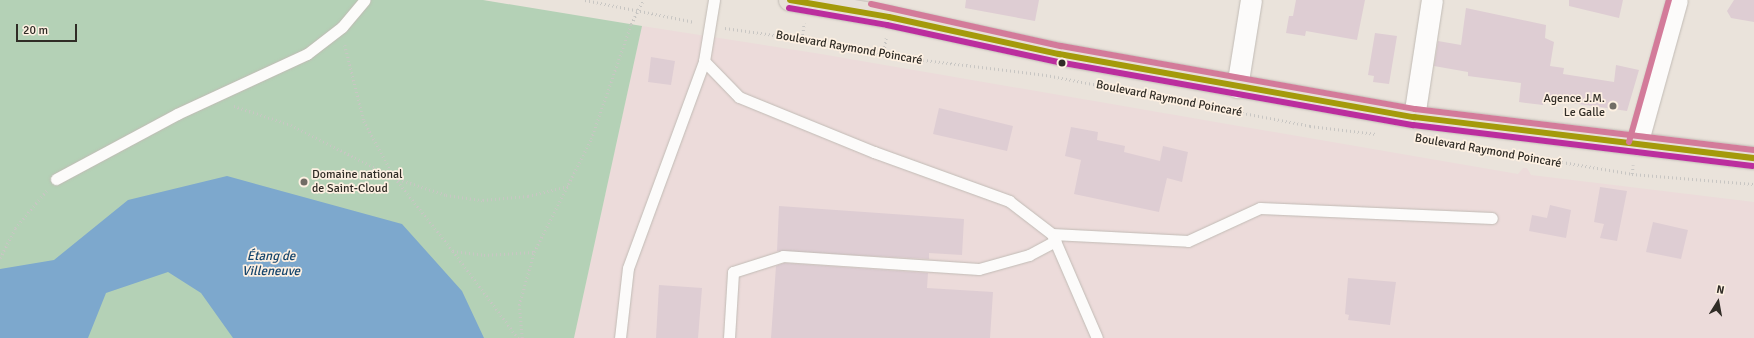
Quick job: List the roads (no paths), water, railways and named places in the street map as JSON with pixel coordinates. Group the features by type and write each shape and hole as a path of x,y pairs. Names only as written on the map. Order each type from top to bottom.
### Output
{"main road":[{"name":"Boulevard Raymond Poincaré","path":"790,0 860,6 1059,54 1237,87 1414,117 1754,158"}],"street":[{"path":"1237,87 1251,0"},
{"path":"1414,117 1432,0"},
{"path":"1637,144 1677,0"}],"lane":[{"path":"56,179 210,98 308,54 342,27 366,0"},
{"path":"620,338 628,268 704,61 714,0"},
{"path":"704,61 739,97 874,152 1009,201 1054,237 1097,338"},
{"path":"729,338 734,272 783,256 979,270 1029,256 1054,237 1188,241 1260,208 1492,218"}],"water":[{"name":"Étang de Villeneuve","path":"227,176 402,224 462,291 484,338 233,338 201,293 168,272 106,293 88,338 0,338 0,269 54,260 128,200"}],"place":[{"name":"Agence J.M. Le Galle","path":"1613,106"},
{"name":"Domaine national de Saint-Cloud","path":"304,182"}]}
